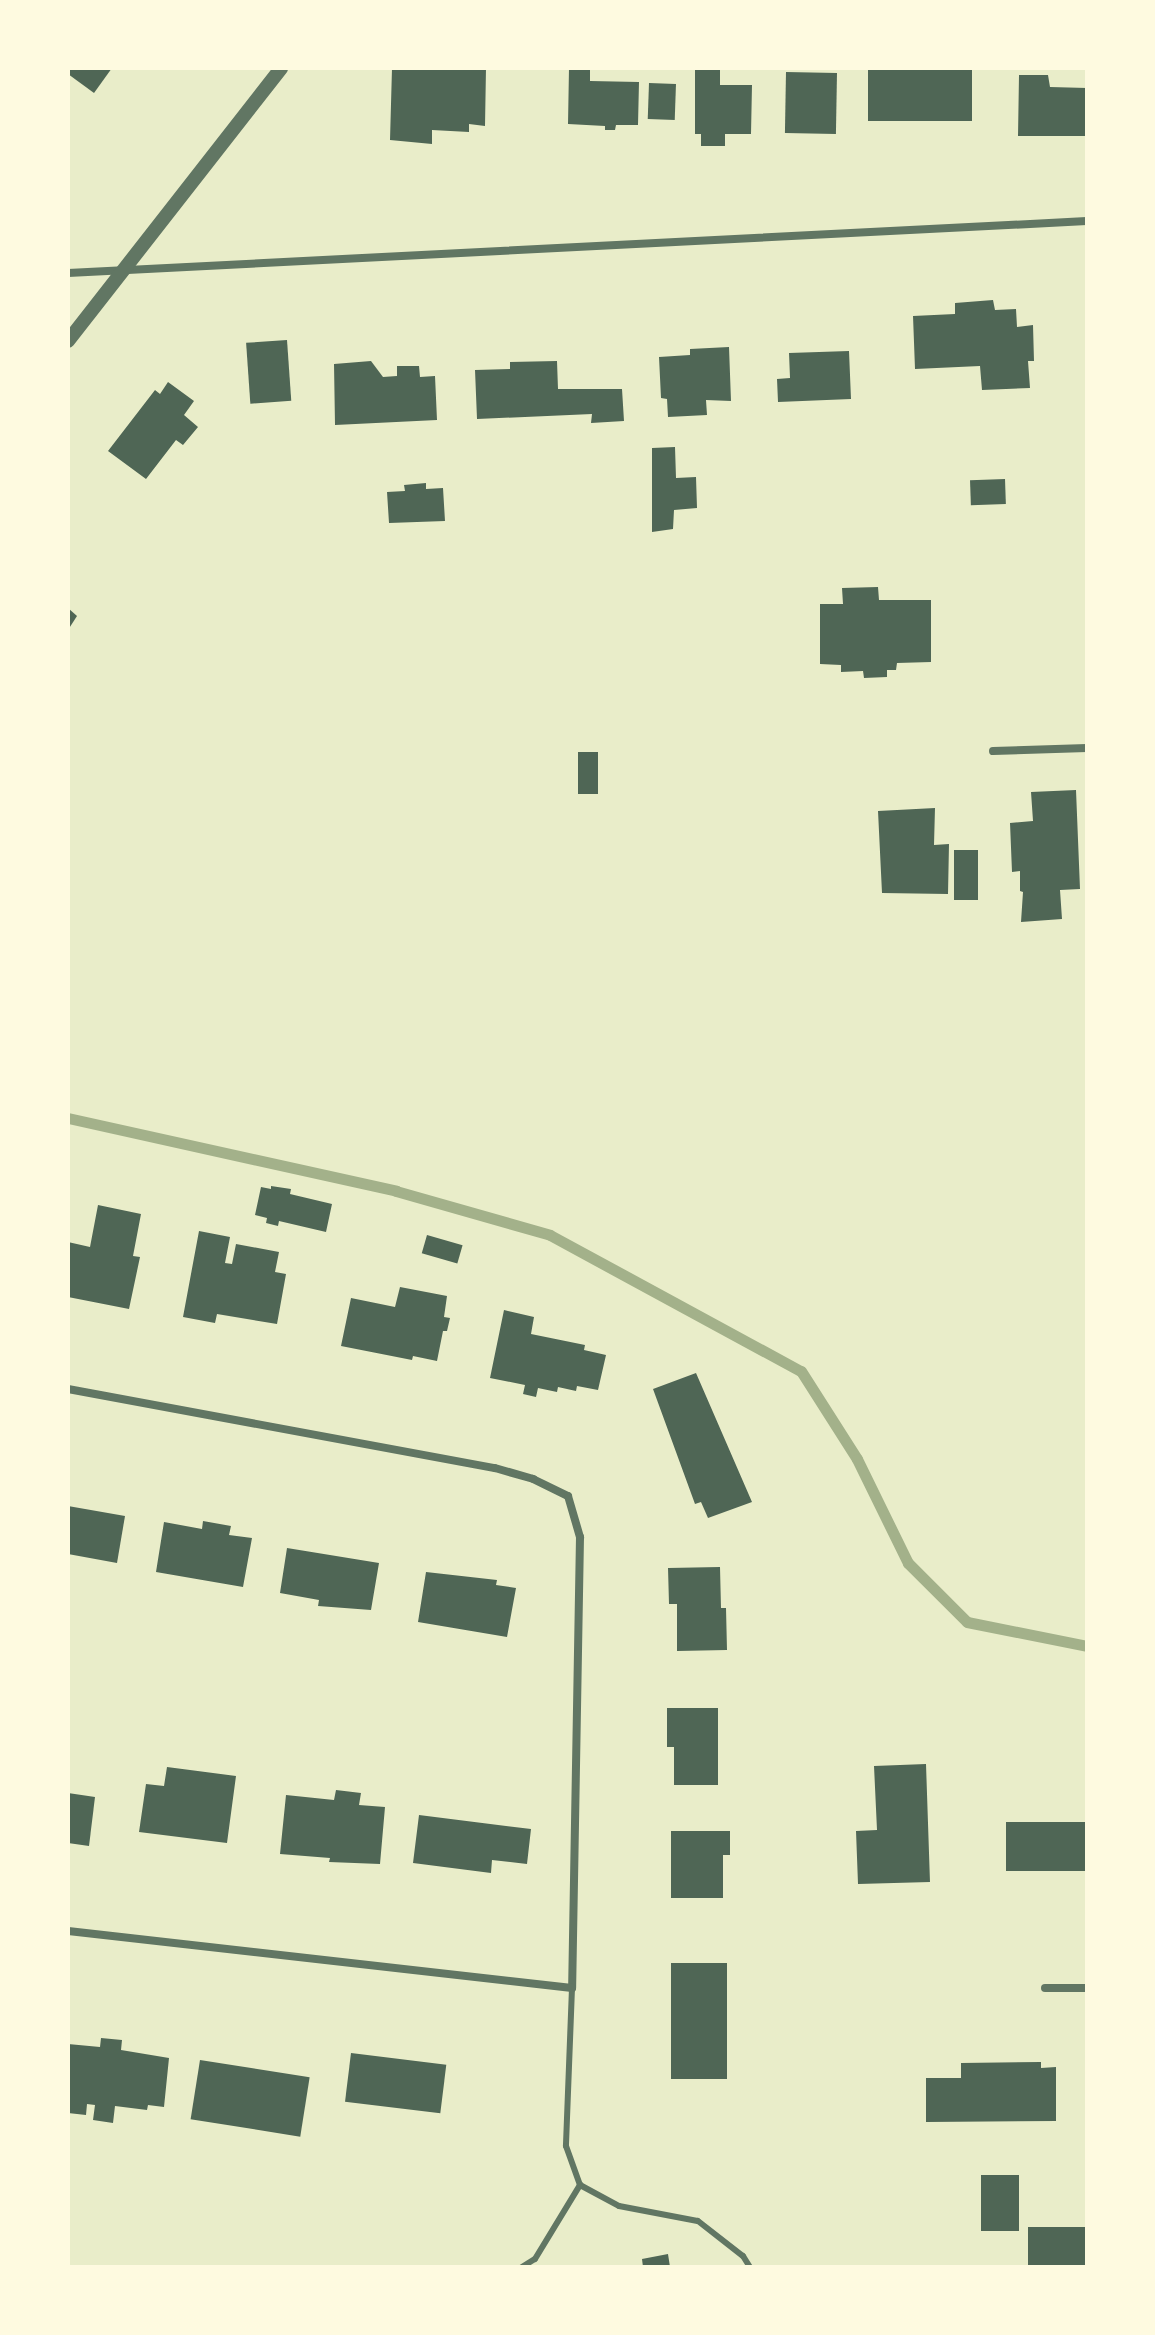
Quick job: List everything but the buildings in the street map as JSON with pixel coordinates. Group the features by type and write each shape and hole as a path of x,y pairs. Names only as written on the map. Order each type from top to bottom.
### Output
{"street":[{"path":"68,341 281,68"},
{"path":"68,273 1087,221"},
{"path":"993,751 1087,748"},
{"path":"68,1389 495,1468 533,1479 568,1496 580,1537 572,1988 68,1931"},
{"path":"1045,1988 1087,1988"}],"lane":[{"path":"572,1988 566,2146 580,2185 619,2206 698,2221 743,2256 750,2267"},
{"path":"522,2267 535,2259 580,2185"}],"waterway":[{"path":"68,1118 396,1191 550,1235 801,1371 857,1459 908,1563 967,1622 1087,1646"}]}
